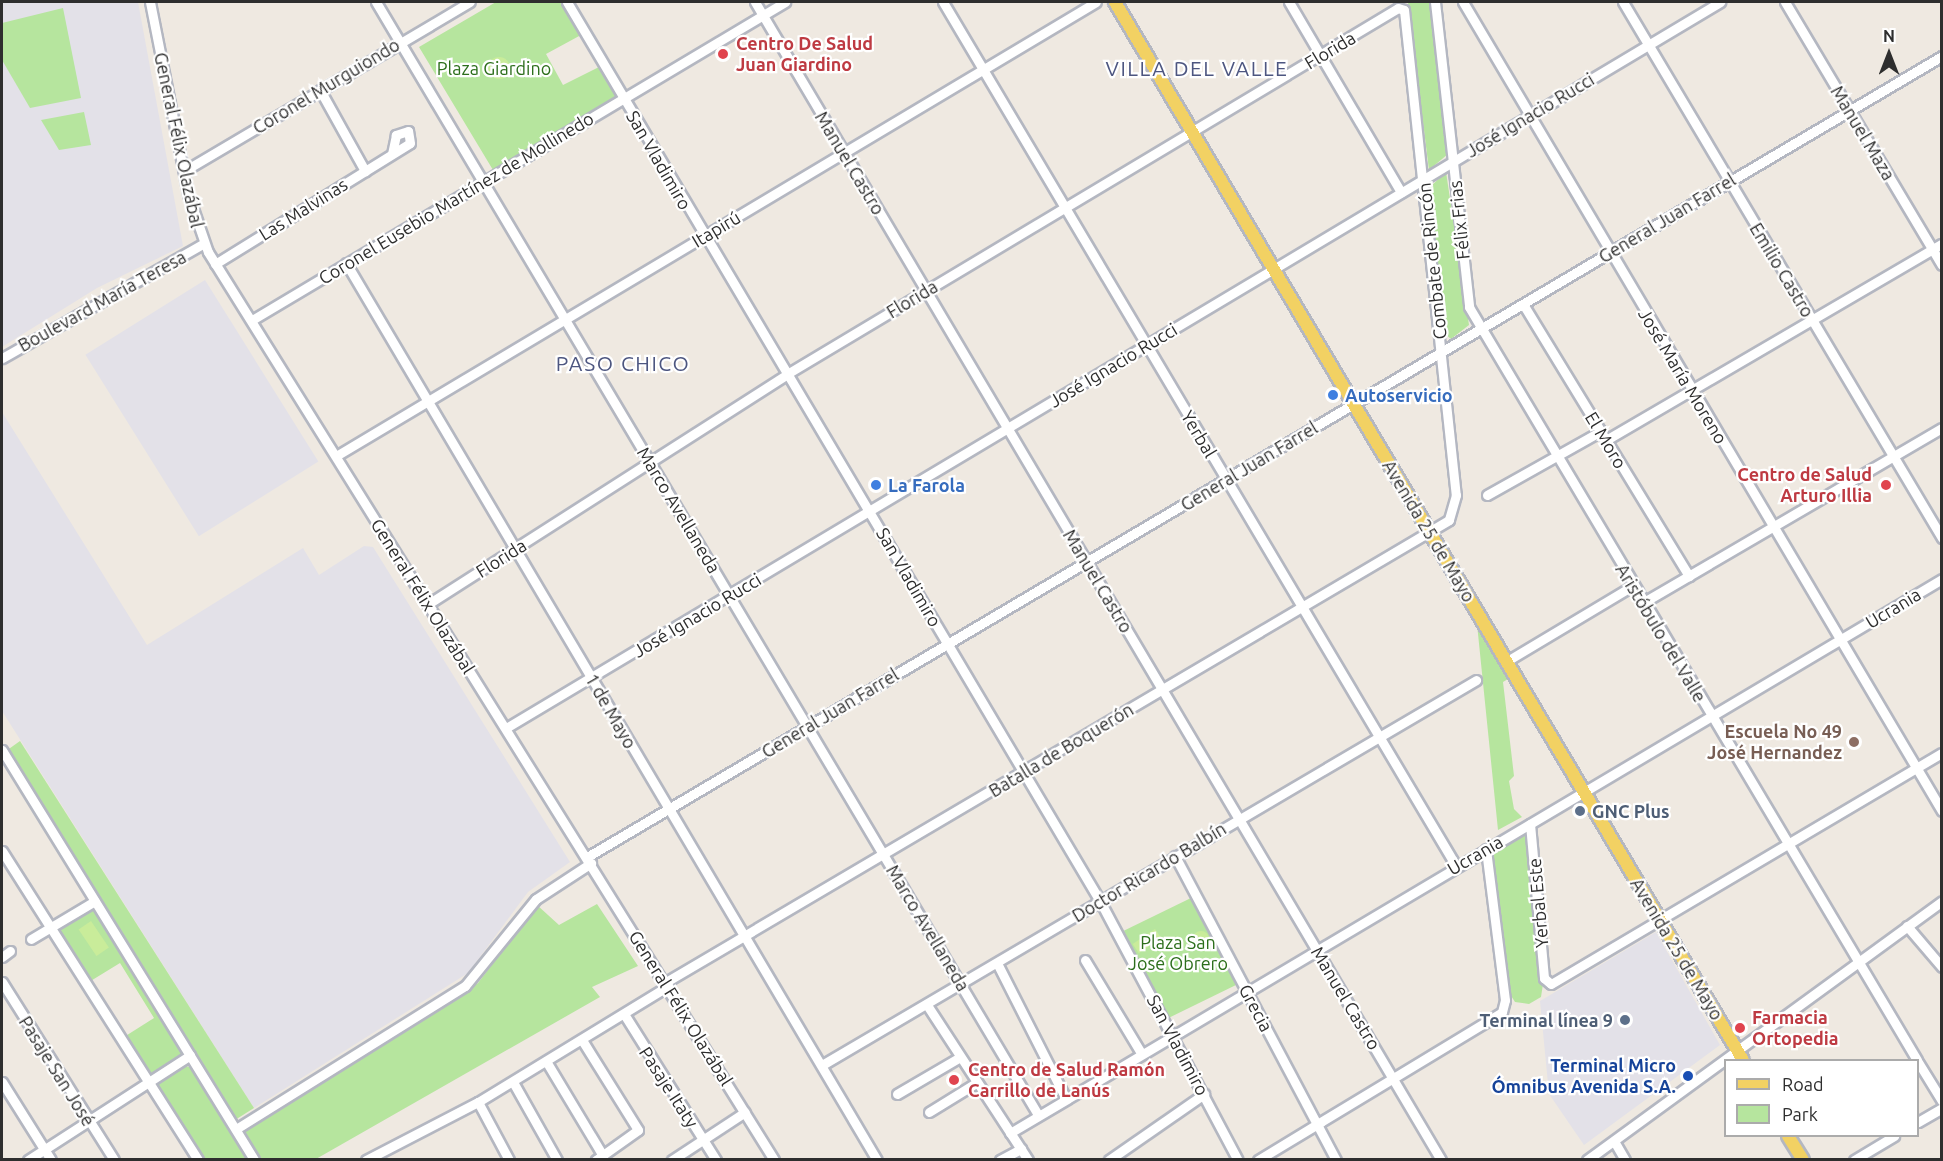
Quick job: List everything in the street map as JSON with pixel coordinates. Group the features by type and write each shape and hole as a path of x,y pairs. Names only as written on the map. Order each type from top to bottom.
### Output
{"main road":[{"name":"Avenida 25 de Mayo","path":"1115,2 1740,1055"},
{"path":"1789,1137 1803,1160"}],"street":[{"path":"150,4 160,2"},
{"name":"Marco Avellaneda","path":"376,2 1037,1113"},
{"name":"Coronel Murguiondo","path":"183,171 470,2"},
{"name":"San Vladimiro","path":"567,2 704,237 870,510 1100,901 1173,1034 1238,1160"},
{"name":"Manuel Castro","path":"755,2 1442,1160"},
{"name":"Coronel Eusebio Martínez de Mollinedo","path":"252,320 785,2"},
{"name":"Yerbal","path":"943,2 1456,866"},
{"name":"Itapirú","path":"336,456 1096,2"},
{"path":"1289,2 1401,192"},
{"name":"Félix Frias","path":"1435,2 1467,298 1479,329"},
{"name":"José María Moreno","path":"1463,2 1941,811"},
{"name":"Emilio Castro","path":"1623,2 1941,538"},
{"name":"José Ignacio Rucci","path":"506,728 592,679 1648,43 1720,2"},
{"name":"Manuel Maza","path":"1785,2 1941,265"},
{"name":"General Félix Olazábal","path":"150,4 183,171 203,244 667,984 774,1160"},
{"name":"Florida","path":"428,604 787,374 1398,8 1404,10"},
{"name":"Combate de Rincón","path":"1404,10 1424,179 1456,495 1453,513"},
{"name":"General Juan Farrel","path":"236,1129 465,986 536,899 589,860 668,809 1941,56"},
{"path":"320,90 365,171"},
{"name":"Las Malvinas","path":"215,264 392,154"},
{"name":"Boulevard María Teresa","path":"2,358 203,244"},
{"path":"1487,495 1556,456 1691,390 1941,244"},
{"name":"1 de Mayo","path":"346,263 878,1160"},
{"name":"El Moro","path":"1523,304 1689,576"},
{"name":"Aristóbulo del Valle","path":"1479,329 1916,1059"},
{"path":"1644,602 1941,428"},
{"name":"Batalla de Boquerón","path":"366,1160 513,1082 624,1014 667,984 1430,532 1453,513"},
{"name":"Ucrania","path":"1010,1133 1037,1113 1530,824 1941,579"},
{"path":"1507,661 1634,585"},
{"name":"Doctor Ricardo Balbín","path":"822,1065 1476,680"},
{"path":"2,750 254,1160"},
{"path":"1660,919 1941,753"},
{"name":"Yerbal Este","path":"1530,824 1546,981 1551,984 1660,919"},
{"path":"1258,1160 1502,1012 1505,1000 1486,849"},
{"path":"2,851 198,1160"},
{"name":"Grecia","path":"1175,856 1336,1160"},
{"path":"31,939 95,901"},
{"path":"1740,1055 1857,962 1941,901"},
{"path":"1907,926 1941,967"},
{"path":"2,957 10,951"},
{"path":"1085,960 1141,1053"},
{"path":"998,963 1065,1097"},
{"name":"Pasaje San José","path":"2,982 114,1160"},
{"path":"927,1005 1028,1160"},
{"name":"Pasaje Itaty","path":"624,1014 716,1160"},
{"path":"546,1061 599,1158 638,1130 582,1040"},
{"path":"27,1160 87,1119 190,1055"},
{"path":"897,1094 960,1057"},
{"name":"Aristóbulo del Valle","path":"1919,1064 1941,1101"},
{"path":"1587,1160 1724,1066"},
{"path":"2,1082 51,1160"},
{"path":"513,1082 556,1160"},
{"path":"929,1112 976,1083"},
{"path":"1109,1160 1204,1094"},
{"path":"2,1101 10,1095"},
{"path":"478,1102 509,1160"},
{"path":"1919,1121 1941,1108"},
{"path":"672,1160 745,1112"},
{"path":"1854,1160 1892,1137"},
{"path":"1614,1141 1625,1160"},
{"path":"1000,1160 1021,1149"}],"shaded area":[{"path":"2,2 138,2 183,246 97,288 2,347"},
{"path":"205,280 318,461 199,536 85,355"},
{"path":"2,412 147,645 303,548 319,575 364,546 373,547 570,862 528,892 468,973 254,1108 2,711"},
{"name":"Terminal línea 9","path":"1656,932 1720,1045 1584,1145 1549,1094 1540,1001"}],"green space":[{"name":"Plaza Giardino","path":"496,2 560,2 581,35 546,54 563,85 599,67 617,97 493,170 419,47"},
{"path":"1408,2 1433,2 1448,154 1429,170"},
{"path":"63,8 81,98 30,108 2,60 2,23"},
{"path":"499,57 507,60 510,68 507,76 499,79 491,76 488,68 491,60"},
{"path":"84,112 91,145 59,150 41,120"},
{"path":"1446,172 1469,325 1451,339 1444,333 1430,187"},
{"path":"1477,624 1508,679 1503,682 1514,776 1509,781 1514,809 1522,817 1498,830"},
{"path":"20,741 254,1108 235,1120 6,751"},
{"path":"1522,834 1531,840 1543,984 1541,997 1529,1004 1515,1002 1508,991 1492,851"},
{"name":"Plaza San José Obrero","path":"1193,897 1236,985 1167,1019 1124,931"},
{"path":"597,904 638,966 592,987 600,997 316,1159 259,1159 242,1131 478,983 537,905 559,925"},
{"path":"93,908 184,1053 149,1075 124,1037 154,1018 120,963 89,982 57,931"},
{"path":"91,921 109,948 96,956 79,929"},
{"path":"1155,929 1161,938 1139,953 1133,944"},
{"path":"1201,931 1207,933 1209,939 1207,945 1201,947 1195,945 1193,939 1195,933"},
{"path":"183,1065 192,1068 250,1159 202,1159 154,1083"}],"place":[{"name":"Centro De Salud Juan Giardino","path":"723,54"},
{"name":"Autoservicio","path":"1333,395"},
{"name":"La Farola","path":"876,485"},
{"name":"Centro de Salud Arturo Illia","path":"1886,485"},
{"name":"Escuela No 49 José Hernandez","path":"1854,742"},
{"name":"GNC Plus","path":"1580,811"},
{"name":"Terminal línea 9","path":"1625,1020"},
{"name":"Farmacia Ortopedia","path":"1740,1028"},
{"name":"Terminal Micro Ómnibus Avenida S.A.","path":"1688,1076"},
{"name":"Centro de Salud Ramón Carrillo de Lanús","path":"954,1080"}],"district":[{"name":"VILLA DEL VALLE","path":"1197,68"},
{"name":"PASO CHICO","path":"623,363"}]}
